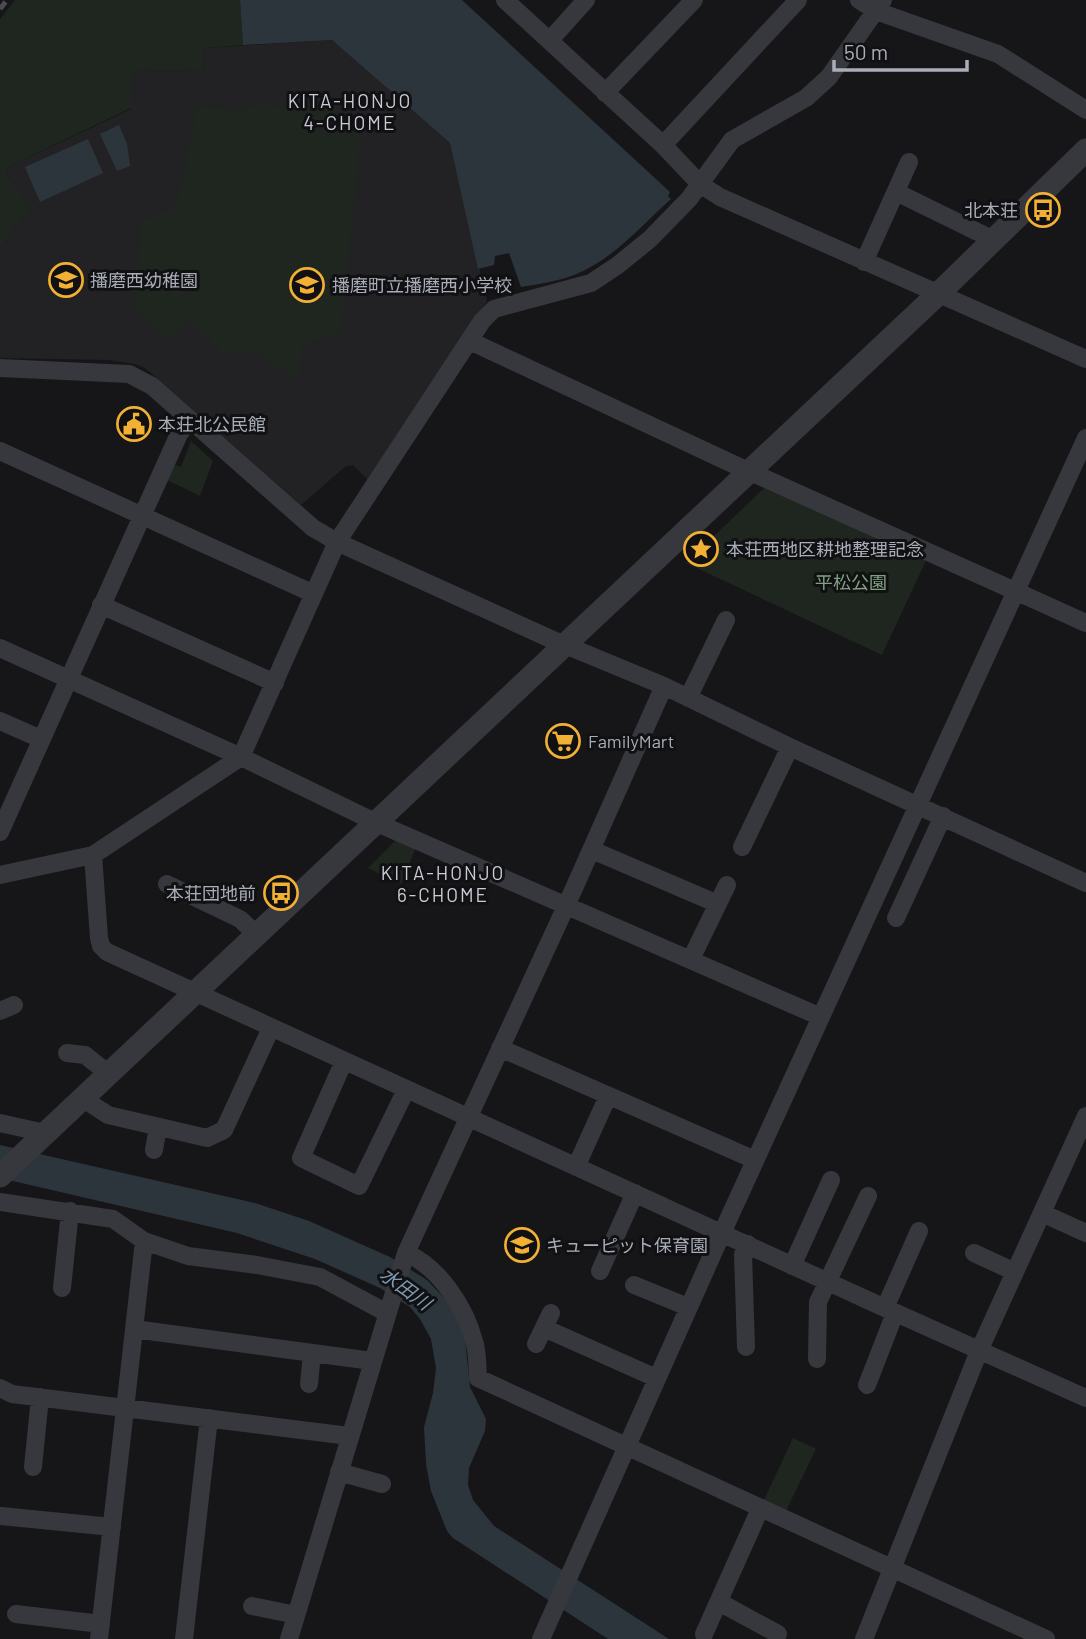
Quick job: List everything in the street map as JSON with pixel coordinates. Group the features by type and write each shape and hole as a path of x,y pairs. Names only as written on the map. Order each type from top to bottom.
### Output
{"street":[{"path":"505,0 663,145 700,184 720,197 1086,359"},
{"path":"550,40 586,0"},
{"path":"605,93 694,0"},
{"path":"663,145 798,0"},
{"path":"859,0 879,5 998,54 1086,110"},
{"path":"0,876 93,855 241,757 337,542 482,321 494,309 591,283 618,265 650,239 700,184 718,156 732,141 806,98 830,77 879,5"},
{"path":"0,1175 938,294 1086,150"},
{"path":"864,262 909,162"},
{"path":"896,191 994,240"},
{"path":"470,341 1086,623"},
{"path":"0,368 129,374 152,386 313,528 337,542 565,645 664,686 1086,883"},
{"path":"0,832 179,434 190,420"},
{"path":"541,1639 688,1307 1086,438"},
{"path":"0,452 314,593"},
{"path":"101,605 275,683"},
{"path":"688,698 726,620"},
{"path":"0,648 241,757 377,823 821,1017"},
{"path":"289,1639 406,1253 592,850 664,686"},
{"path":"0,722 41,739"},
{"path":"743,847 790,747"},
{"path":"896,918 943,816"},
{"path":"592,850 718,904"},
{"path":"93,855 101,946 107,952 1086,1398"},
{"path":"167,884 240,919 257,934"},
{"path":"691,959 727,885"},
{"path":"82,1098 108,1115 207,1138 224,1130 271,1028"},
{"path":"500,1048 755,1160"},
{"path":"67,1054 85,1055 109,1074"},
{"path":"344,1061 302,1158 359,1186 406,1090"},
{"path":"576,1167 608,1096"},
{"path":"864,1639 979,1351 1042,1213 1082,1136 1086,1116"},
{"path":"0,1123 45,1133"},
{"path":"154,1150 158,1127"},
{"path":"792,1266 831,1180"},
{"path":"600,1271 635,1194"},
{"path":"817,1359 818,1302 868,1196"},
{"path":"0,1202 113,1219 144,1241 188,1256 320,1277 387,1313"},
{"path":"62,1288 70,1211"},
{"path":"1042,1213 1086,1233"},
{"path":"867,1385 890,1310 919,1231"},
{"path":"16,1614 100,1631 144,1241"},
{"path":"746,1347 743,1254 747,1244"},
{"path":"406,1253 418,1258 431,1269 466,1316 475,1343 478,1378 1046,1639"},
{"path":"974,1253 1015,1272"},
{"path":"634,1285 688,1307"},
{"path":"536,1344 548,1320 656,1378"},
{"path":"134,1329 372,1361"},
{"path":"309,1384 312,1353"},
{"path":"0,1388 12,1394 349,1436"},
{"path":"33,1467 40,1397"},
{"path":"184,1639 209,1418"},
{"path":"339,1472 382,1483"},
{"path":"704,1634 760,1509"},
{"path":"1,1517 112,1528"},
{"path":"719,1602 778,1634"},
{"path":"252,1606 296,1615"}],"shaded area":[{"name":"播磨町立播磨西小学校","path":"332,40 450,143 487,301 370,482 353,465 346,466 301,505 145,368 109,360 0,358 0,249 10,237 11,230 31,210 6,174 8,167 131,109 131,76 140,70 203,71 205,48"}],"green space":[{"path":"15,0 240,0 243,45 205,48 203,71 140,70 131,77 131,108 8,167 6,174 32,210 11,230 10,237 0,249 0,19"},
{"path":"252,105 336,108 361,136 341,333 303,345 298,382 254,350 229,350 225,354 187,318 169,340 133,308 142,220 176,208 197,106 247,111"},
{"path":"191,441 213,461 200,496 167,480 173,464 181,467"},
{"name":"平松公園","path":"764,488 928,556 882,655 686,563"},
{"path":"398,838 416,847 401,884 368,868"},
{"path":"793,1438 816,1449 785,1513 763,1502"}],"water":[{"path":"240,0 462,0 670,192 668,196 671,199 607,256 569,277 521,287 509,253 495,256 494,265 478,269 450,143 332,40 243,45"},
{"path":"119,125 127,144 130,166 117,171 100,134"},
{"path":"88,139 103,173 40,202 25,167"},
{"name":"水田川","path":"0,1145 255,1203 309,1221 390,1257 427,1280 451,1305 465,1338 470,1387 486,1419 485,1431 469,1468 468,1485 473,1500 494,1526 669,1639 608,1639 453,1538 447,1531 431,1491 426,1464 424,1427 436,1368 431,1339 410,1307 380,1288 315,1259 237,1233 0,1178"}],"railway":[{"path":"0,9 7,0"}],"place":[{"name":"北本荘","path":"1043,210"},
{"name":"播磨西幼稚園","path":"66,280"},
{"name":"播磨町立播磨西小学校","path":"307,285"},
{"name":"本荘北公民館","path":"134,424"},
{"name":"本荘西地区耕地整理記念","path":"701,549"},
{"name":"FamilyMart","path":"563,741"},
{"name":"本荘団地前","path":"281,893"},
{"name":"キューピット保育園","path":"522,1245"}],"district":[{"name":"KITA-HONJO 4-CHOME","path":"350,111"},
{"name":"KITA-HONJO 6-CHOME","path":"443,883"}]}
